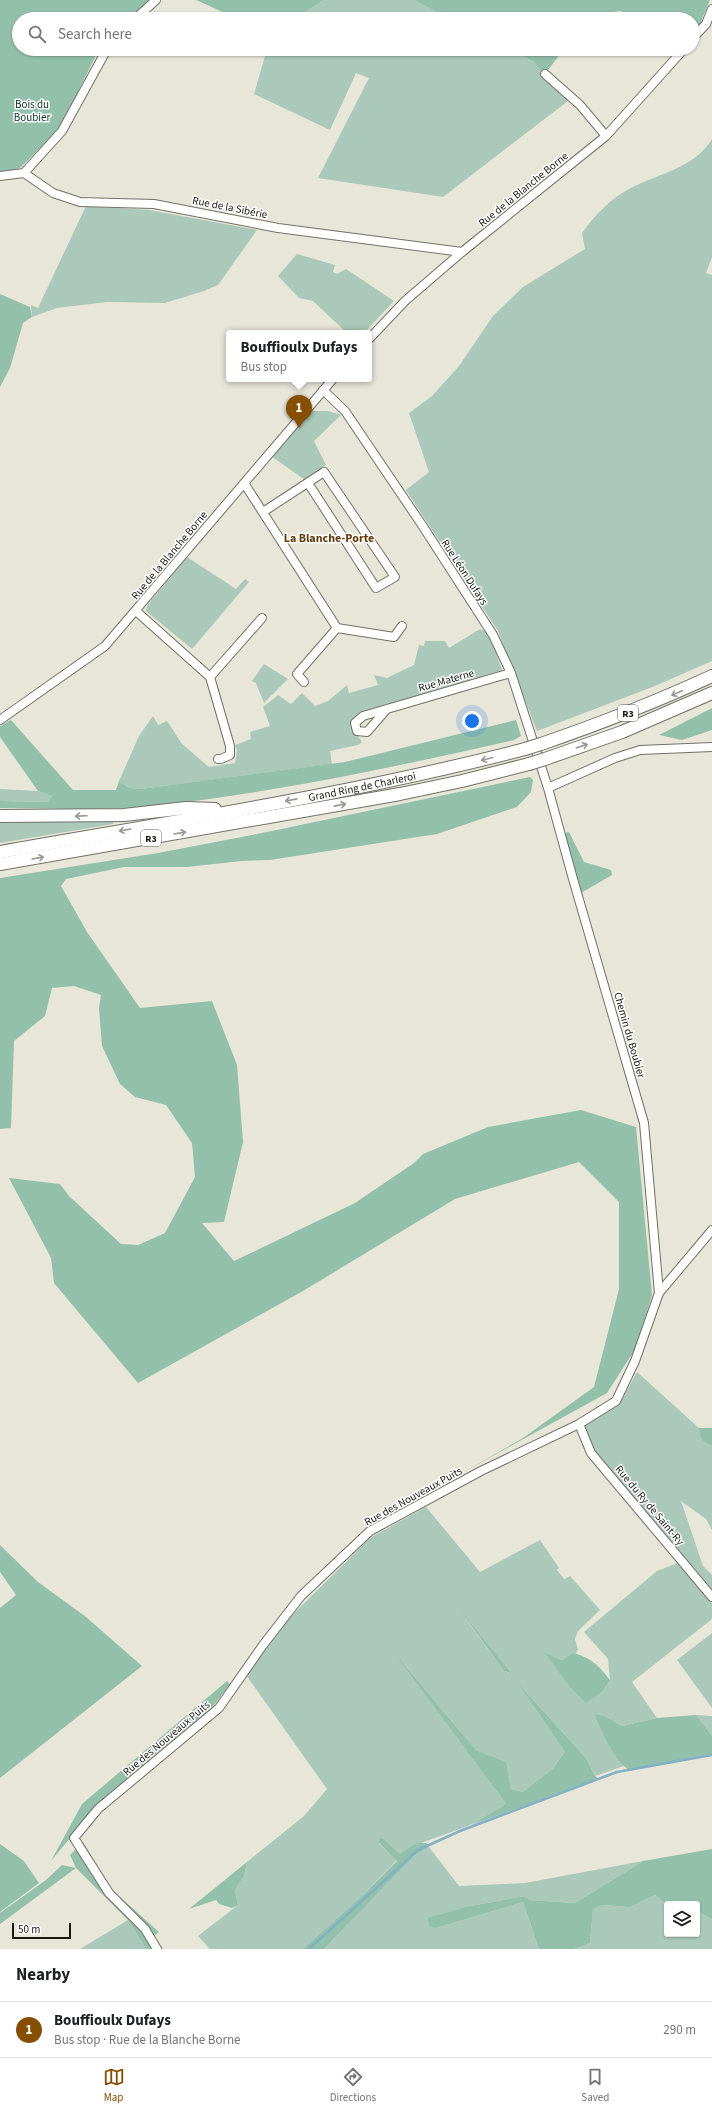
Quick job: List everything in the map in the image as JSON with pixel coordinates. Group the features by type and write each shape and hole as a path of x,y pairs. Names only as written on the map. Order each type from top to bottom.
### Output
{"highway":[{"name":"Grand Ring de Charleroi","path":"0,852 246,809 397,780 525,749 615,718 712,676"},
{"name":"Grand Ring de Charleroi","path":"0,864 400,794 462,781 529,764 622,732 712,693"},
{"path":"0,816 124,815 186,808 246,809"}],"street":[{"path":"143,12 156,0"},
{"path":"700,30 706,24 712,9"},
{"path":"0,176 24,173 62,131 103,56"},
{"name":"Rue de la Blanche Borne","path":"372,336 405,301 462,252 606,136 678,56"},
{"path":"545,74 580,105 606,136"},
{"name":"Rue de la Sibérie","path":"24,173 53,193 80,202 154,204 278,228 462,252"},
{"name":"Rue de la Blanche Borne","path":"0,720 105,646 330,382"},
{"name":"Rue Léon Dufays","path":"323,390 345,410 493,635 511,673 548,788"},
{"path":"263,512 324,472 394,577 376,588 308,483"},
{"path":"244,483 337,628 394,637 402,626"},
{"path":"136,610 210,677 230,746 230,755 218,759"},
{"path":"210,677 262,618"},
{"path":"304,682 298,674 337,628"},
{"name":"Rue Materne","path":"387,709 511,673"},
{"path":"548,788 615,758 640,750 712,747"},
{"name":"Chemin du Boubier","path":"548,788 644,1123 659,1293"},
{"path":"659,1293 712,1230"},
{"name":"Rue des Nouveaux Puits","path":"157,1949 145,1929 109,1893 74,1838 98,1809 219,1708 262,1645 301,1596 370,1531 481,1471 579,1424 616,1401 635,1361 659,1293"},
{"name":"Rue du Ry de Saint-Ry","path":"579,1424 591,1453 712,1597"}],"green space":[{"name":"Bois du Boubier","path":"0,0 149,0 136,12 12,12 12,56 96,56 60,128 20,168 0,174"},
{"path":"196,0 324,0 305,12 223,12"},
{"path":"324,0 414,0 437,12 305,12"},
{"path":"414,0 710,0 700,24 700,12 437,12"},
{"path":"265,56 522,56 534,62 572,98 443,197 318,178 369,78 356,73 330,130 254,94"},
{"path":"522,56 559,56 545,74 534,62"},
{"path":"712,139 712,257 706,273 712,275 712,661 655,686 537,731 498,631 406,490 429,472 409,413 432,396 459,366 493,316 523,287 585,249 582,233 597,214 609,203 629,189 686,164 705,149"},
{"path":"86,206 149,210 257,230 218,285 204,291 165,303 107,302 57,308 32,317 31,305 38,308"},
{"path":"297,254 335,265 333,272 337,274 346,269 394,301 367,330 344,330 313,301 299,298 278,276"},
{"path":"0,294 30,307 32,317 23,323 10,368 0,387"},
{"path":"312,411 328,411 341,415 314,441 326,465 305,480 271,456"},
{"path":"187,557 236,589 245,579 249,582 192,649 146,611 147,606"},
{"path":"480,629 489,633 502,670 361,712 355,717 351,726 362,742 358,745 330,751 332,764 140,789 129,788 119,781 139,736 153,716 158,725 167,721 182,744 209,767 235,763 237,751 235,745 251,739 250,732 270,726 263,707 278,695 291,704 302,693 315,706 328,701 347,685 349,693 378,685 374,675 387,678 414,665 419,645 424,646 425,641 445,641 449,648"},
{"path":"264,664 288,679 264,703 256,683 252,681"},
{"path":"712,708 712,730 682,740 659,735"},
{"path":"11,720 73,790 116,790 119,781 129,788 140,789 345,762 516,720 521,736 514,740 424,760 289,787 197,801 132,808 0,808 0,801 48,802 52,796 38,791 0,737 0,726"},
{"path":"530,777 533,780 531,792 517,807 437,834 270,860 241,861 187,867 124,867 66,879 61,886 87,932 140,1008 212,1001 237,1065 243,1142 224,1222 202,1223 234,1261 355,1203 414,1163 423,1154 488,1127 581,1110 636,1127 652,1295 636,1348 607,1393 462,1473 523,1438 594,1387 619,1289 619,1202 579,1162 455,1199 303,1291 138,1383 54,1283 51,1258 9,1178 60,1184 69,1196 121,1244 138,1245 165,1233 195,1177 192,1143 166,1105 135,1097 120,1084 102,1046 99,1008 101,995 74,986 52,988 45,1016 14,1041 11,1128 0,1129 0,878 158,853 262,833"},
{"path":"0,789 38,791 52,796 49,802 0,801"},
{"path":"0,819 114,819 113,824 0,843"},
{"path":"569,832 584,862 611,870 612,875 581,893 564,833"},
{"path":"637,1372 699,1428 702,1440 712,1446 712,1530 706,1519 681,1501 703,1566 712,1575 712,1593 592,1451 583,1425 620,1403"},
{"path":"699,1428 712,1428 712,1446 702,1440"},
{"path":"426,1507 480,1572 540,1540 559,1568 557,1570 564,1579 570,1576 600,1610 578,1631 575,1639 578,1650 576,1653 562,1660 546,1654 603,1691 610,1680 608,1659 584,1632 657,1571 680,1562 712,1604 712,1619 632,1682 657,1718 622,1726 607,1717 609,1745 624,1766 595,1776 586,1758 522,1687 565,1752 553,1768 523,1792 511,1789 505,1762 476,1750 402,1662 506,1804 468,1826 408,1849 400,1854 383,1838 379,1844 397,1860 364,1894 303,1949 210,1949 198,1936 238,1905 235,1890 244,1876 247,1862 304,1816 327,1789 246,1675 276,1631 370,1538","holes":["463,1615 510,1673 504,1671"]},
{"path":"0,1545 38,1582 86,1617 142,1666 0,1778 0,1608 16,1595 0,1572"},
{"path":"460,1610 511,1673 504,1671"},
{"path":"712,1633 712,1708 677,1660"},
{"path":"545,1653 562,1660 574,1653 581,1655 595,1663 610,1680 603,1691 586,1703 570,1687"},
{"path":"396,1655 476,1750 506,1762 511,1789 523,1792 553,1768 565,1752 519,1684 586,1758 595,1776 599,1779 471,1825 506,1804"},
{"path":"227,1681 230,1684 207,1714 94,1809 51,1861 82,1804"},
{"path":"594,1714 607,1717 622,1726 657,1718 696,1715 712,1736 712,1754 629,1770 613,1752"},
{"path":"696,1715 712,1716 712,1736"},
{"path":"383,1838 400,1854 417,1843 426,1843 429,1847 414,1856 324,1949 303,1949 364,1894 397,1861 379,1843 379,1839"},
{"path":"83,1842 112,1890 159,1932 154,1936 163,1949 146,1949 128,1920 76,1868 70,1855"},
{"path":"0,1844 24,1861 39,1883 0,1912"},
{"path":"429,1847 459,1886 525,1883 643,1861 575,1903 528,1900 525,1896 519,1897 470,1906 436,1928 523,1902 539,1949 324,1949 414,1856"},
{"path":"712,1849 712,1919 700,1913 700,1901 664,1901 664,1902 655,1895 630,1907 603,1905 593,1908 590,1943 575,1949 539,1949 523,1902 436,1928 429,1926 428,1918 470,1906 525,1896 529,1900 575,1903 643,1861"},
{"path":"247,1862 244,1876 235,1890 238,1905 232,1908 219,1904 216,1900 189,1909"},
{"path":"62,1865 76,1868 0,1924 0,1913 46,1880"},
{"path":"655,1895 664,1902 664,1937 700,1937 700,1913 712,1919 712,1949 575,1949 590,1943 593,1907 603,1905 630,1907"},
{"path":"128,1920 146,1949 80,1949"}],"waterway":[{"path":"309,1949 418,1850 460,1831 617,1772 712,1755"}],"place":[{"name":"Bouffioulx Dufays","path":"299,428"}],"district":[{"name":"La Blanche-Porte","path":"329,538"}]}
